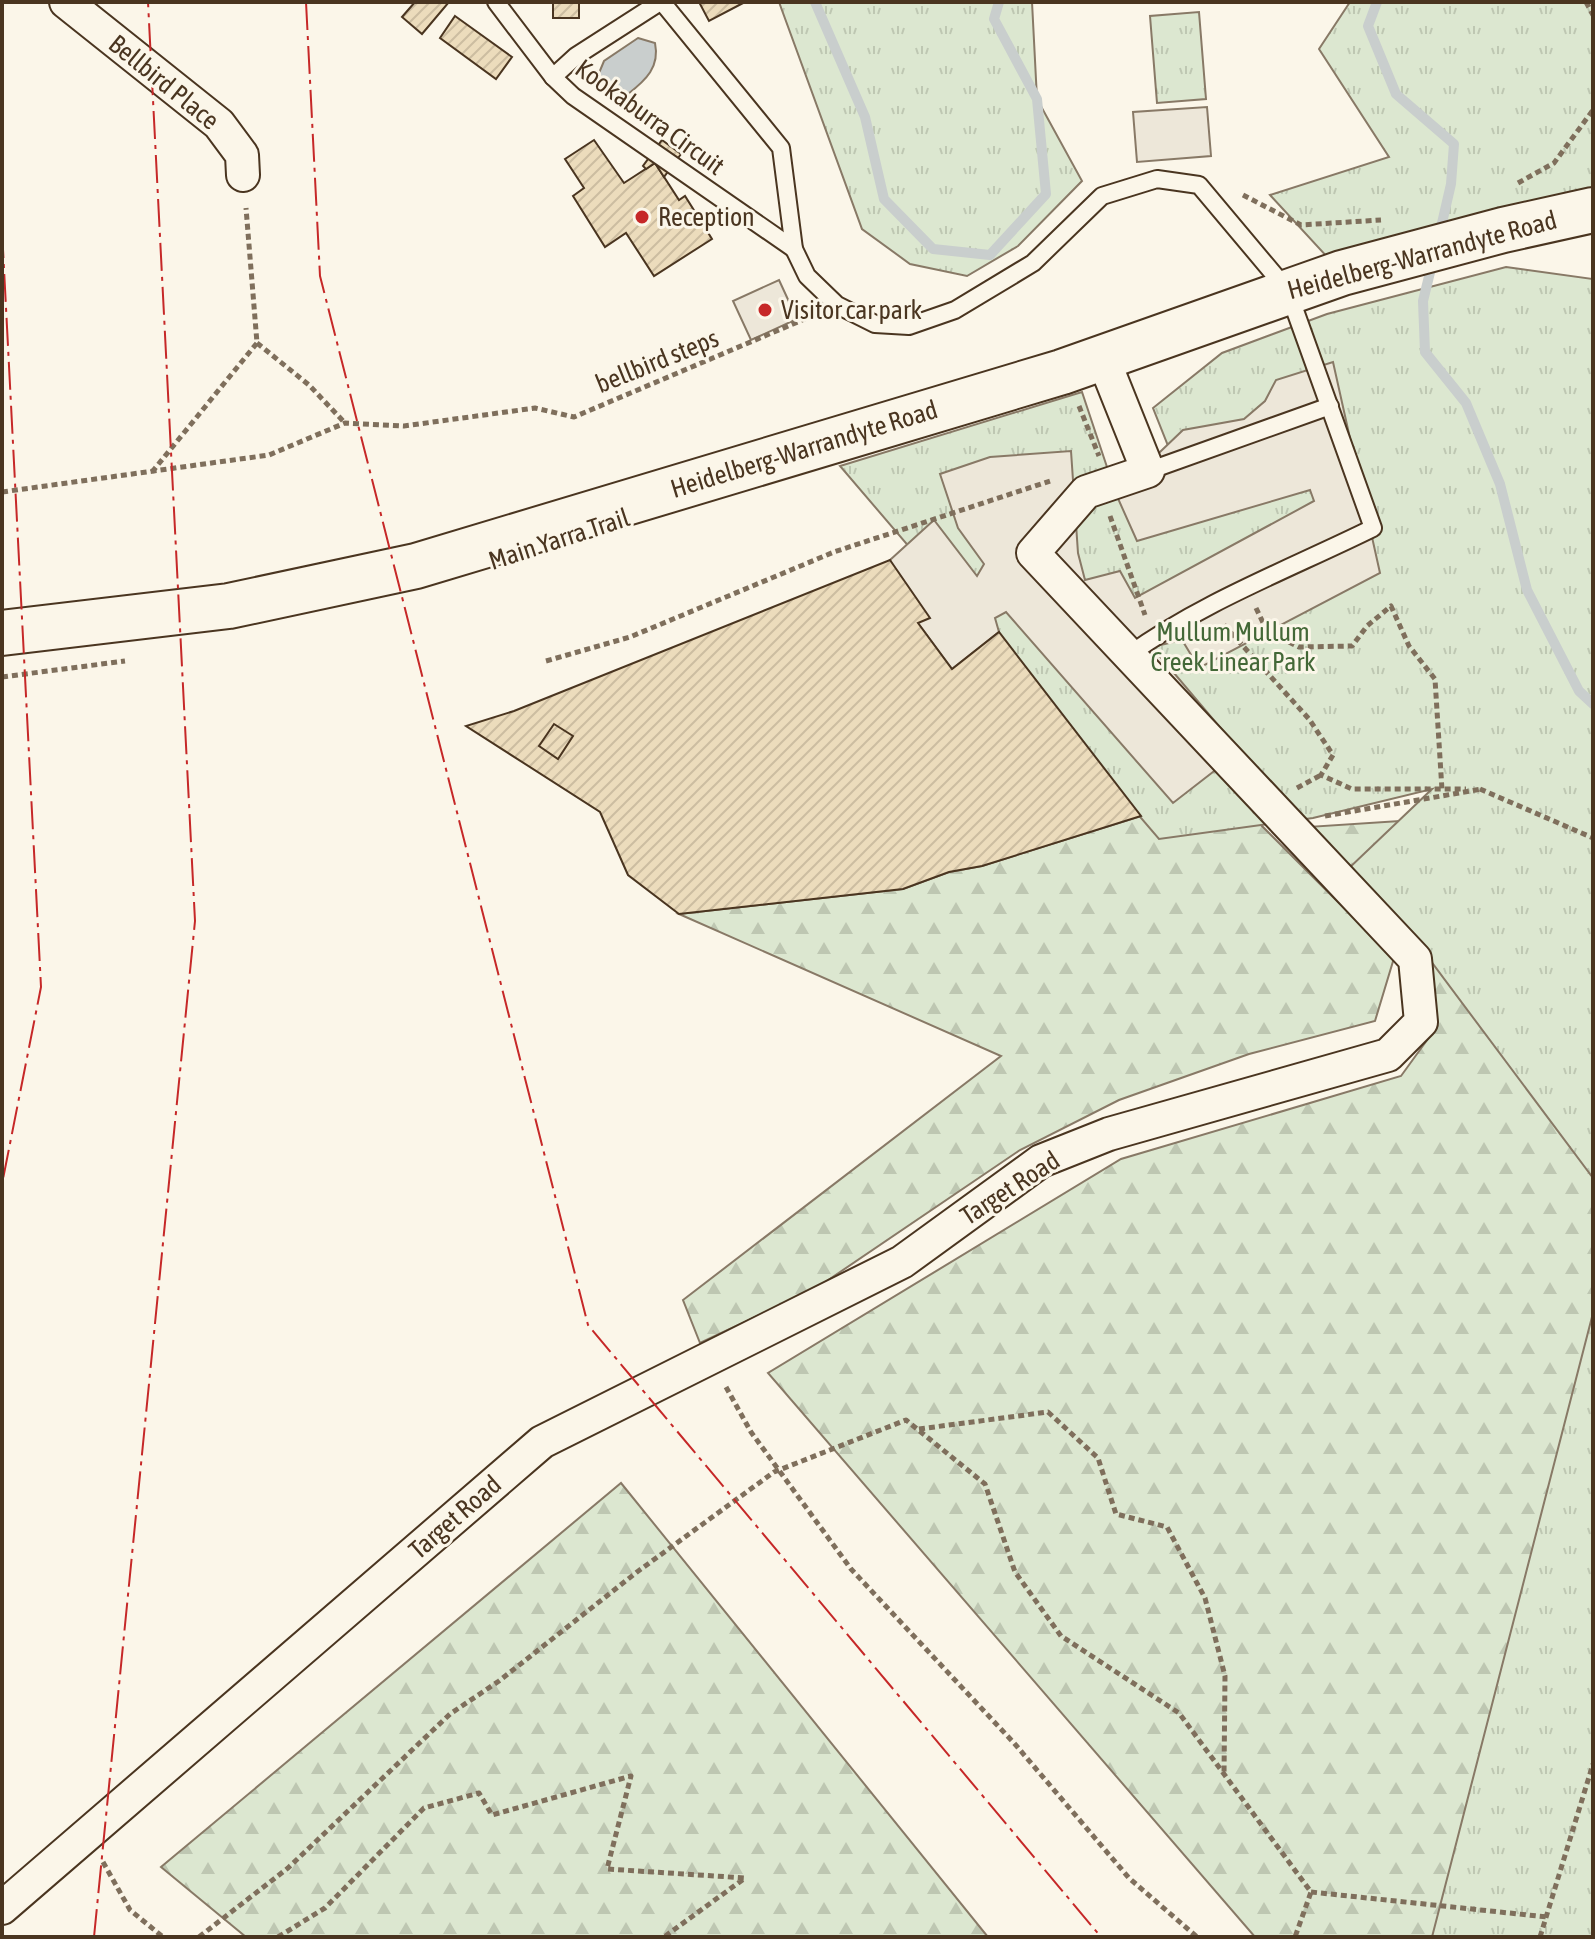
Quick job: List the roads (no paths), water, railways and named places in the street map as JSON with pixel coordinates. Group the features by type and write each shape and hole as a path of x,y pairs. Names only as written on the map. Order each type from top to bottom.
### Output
{"main road":[{"name":"Heidelberg-Warrandyte Road","path":"2,633 229,606 416,566 1047,377 1342,273 1503,230 1593,210"}],"street":[{"name":"Bellbird Place","path":"66,2 219,124 242,155 243,175"},
{"path":"1102,356 1148,471"},
{"name":"Target Road","path":"2,1908 542,1442 902,1262 1041,1161 1109,1134 1388,1055 1421,1022 1415,959 1141,646 1033,553 1086,492 1148,471"}],"lane":[{"path":"553,77 576,56 661,2 781,148 794,249 807,276 837,305 875,324 909,326 955,310 1033,263 1102,196 1157,179 1199,185 1288,291 1373,528 1208,609 1141,646"},
{"name":"Kookaburra Circuit","path":"502,5 553,77 573,96 794,249"},
{"path":"1148,471 1330,406"}],"waterway":[{"path":"815,2 865,117 884,199 933,249 990,255 1046,194 1037,99 994,19 999,2"},
{"path":"1377,2 1368,26 1396,94 1454,144 1451,184 1439,236"},
{"path":"1433,260 1423,301 1425,352 1466,403 1500,484 1527,590 1579,691 1593,704"}],"place":[{"name":"Reception","path":"642,217"},
{"name":"Visitor car park","path":"765,310"}],"park label":[{"name":"Mullum Mullum Creek Linear Park","path":"1233,647"}]}
